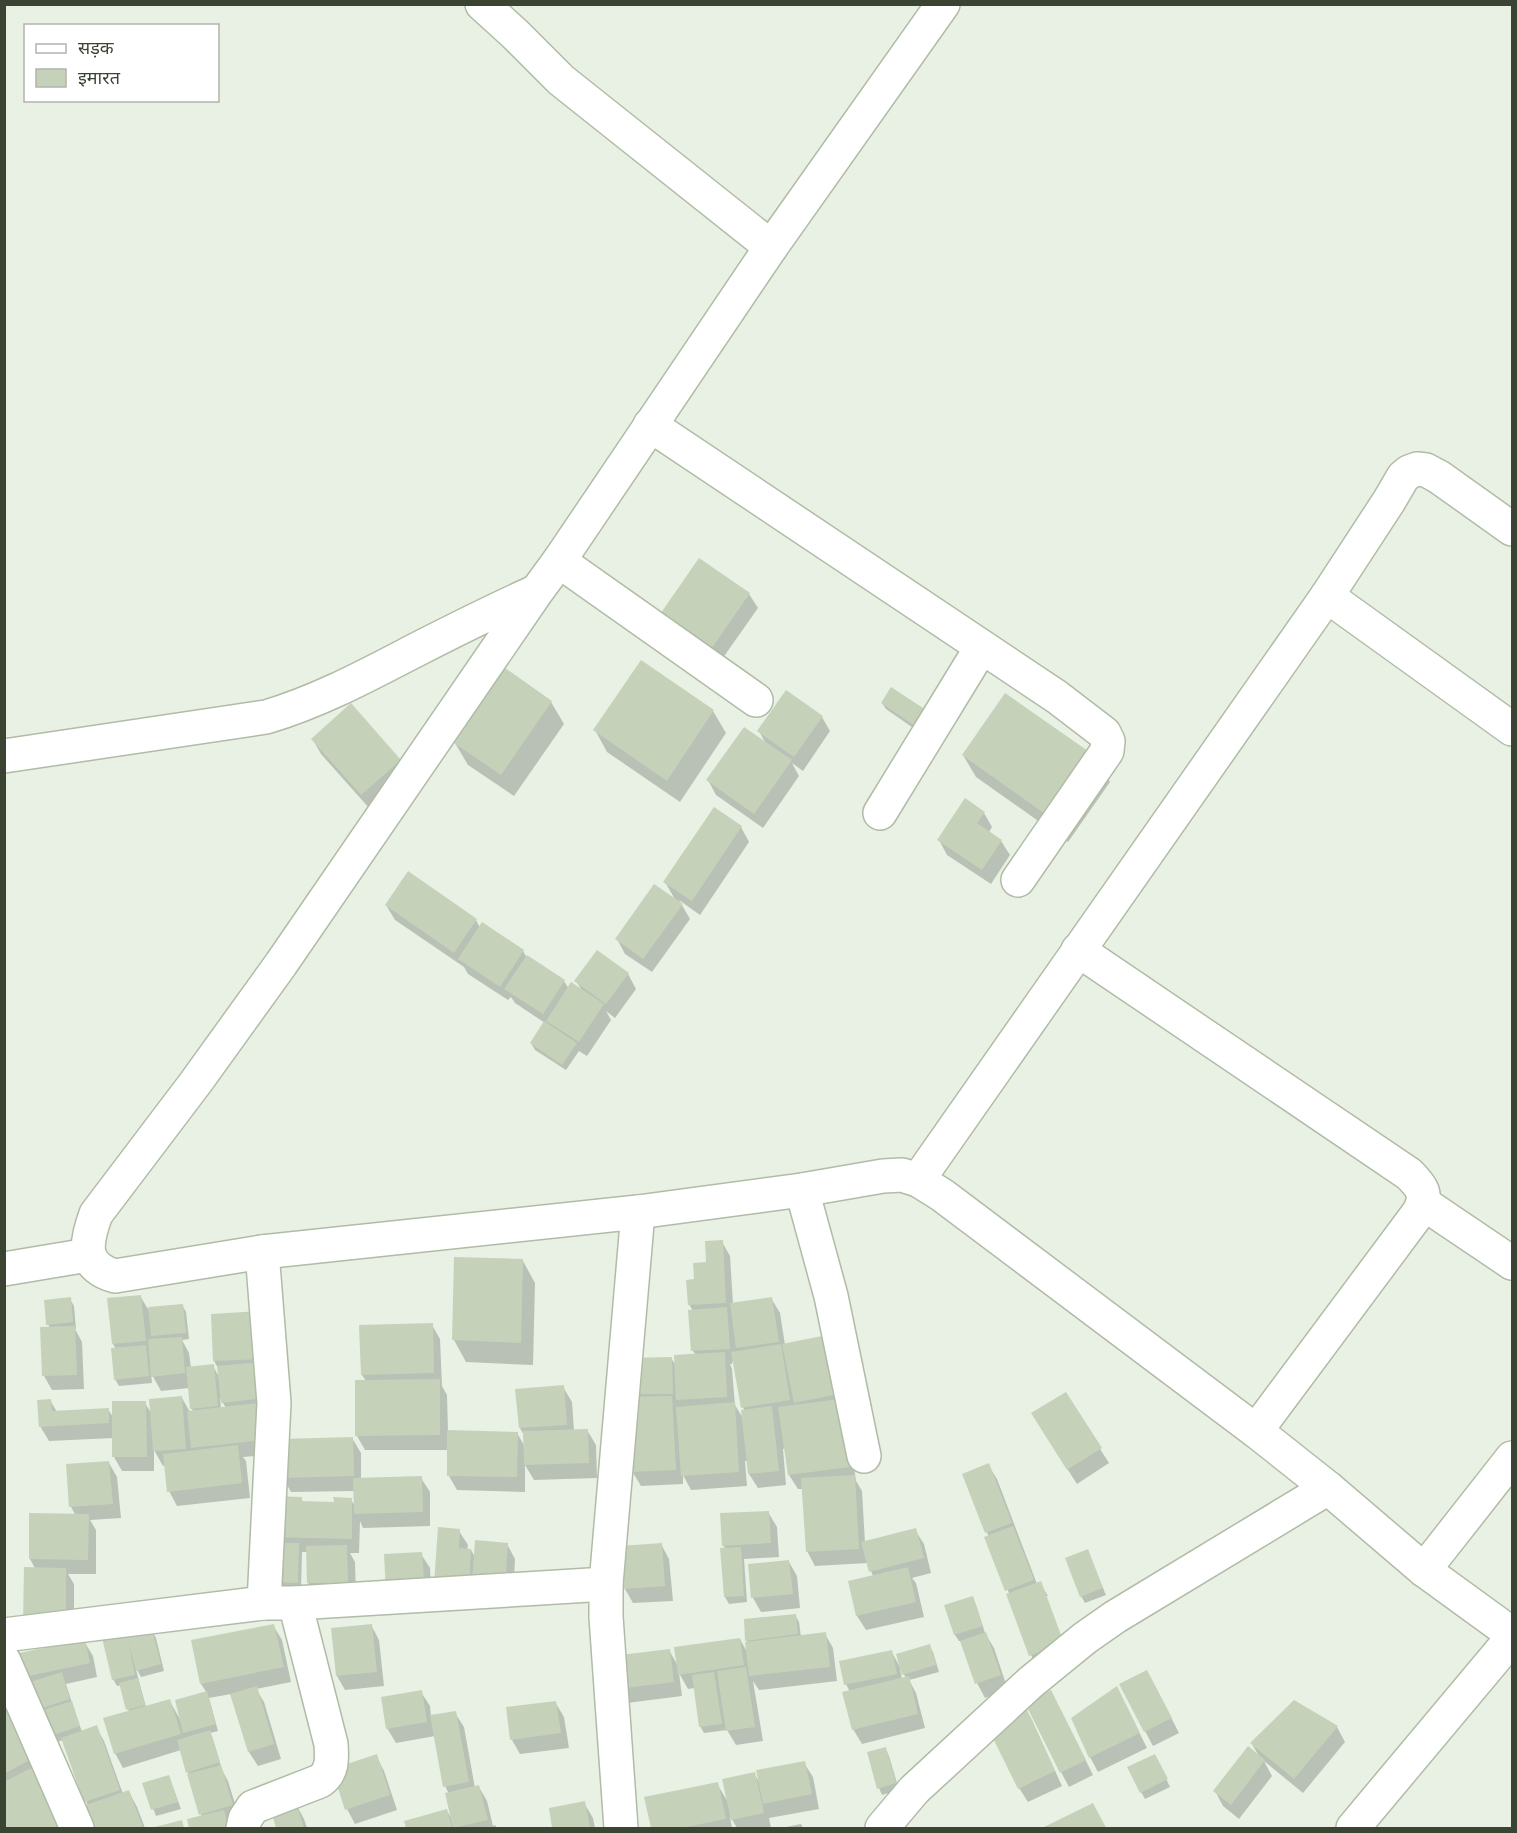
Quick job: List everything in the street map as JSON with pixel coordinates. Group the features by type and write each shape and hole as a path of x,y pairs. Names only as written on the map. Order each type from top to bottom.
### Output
{"street":[{"path":"482,4 561,80 771,247"},
{"path":"943,4 771,247 559,561 281,964 196,1082 96,1214 89,1231 88,1255 97,1267 115,1276 262,1252 638,1212 802,1190 883,1176 902,1175 918,1180 942,1195 1256,1431 1328,1488 1424,1570 1512,1636 1353,1828"},
{"path":"650,425 1057,697 1104,733 1108,741 1107,751 1018,880"},
{"path":"918,1180 1327,596 1403,477 1417,469 1426,470 1512,530"},
{"path":"559,561 756,700"},
{"path":"4,756 266,717 290,710 345,687 471,621 537,591"},
{"path":"1327,596 1512,729"},
{"path":"880,813 981,648"},
{"path":"1078,950 1409,1174 1424,1193 1423,1203 1406,1230 1256,1431"},
{"path":"802,1190 831,1296 864,1456"},
{"path":"1423,1203 1512,1263"},
{"path":"621,1828 606,1617 606,1584 638,1212"},
{"path":"243,1828 245,1819 254,1808 326,1777 331,1767 332,1757 331,1744 280,1603 274,1403 262,1252"},
{"path":"4,1269 88,1255"},
{"path":"1424,1570 1512,1458"},
{"path":"882,1828 914,1790 1031,1682 1085,1638 1139,1602 1328,1488"},
{"path":"4,1635 280,1603 606,1584"},
{"path":"4,1661 76,1828"}],"building":[{"path":"699,558 750,593 705,658 654,623"},
{"path":"641,660 714,710 667,781 593,730"},
{"path":"505,668 552,701 501,775 454,743"},
{"path":"891,687 926,710 915,726 881,703"},
{"path":"786,690 823,716 794,757 757,731"},
{"path":"1005,693 1098,758 1055,821 962,755"},
{"path":"351,703 401,760 361,795 311,739"},
{"path":"744,727 792,760 754,814 706,780"},
{"path":"965,798 985,812 977,823 1002,840 982,870 937,840"},
{"path":"714,807 742,826 692,901 663,882"},
{"path":"408,871 477,919 454,953 385,905"},
{"path":"654,884 683,904 643,959 615,939"},
{"path":"482,922 524,950 500,987 458,959"},
{"path":"597,950 629,973 606,1004 574,981"},
{"path":"527,955 565,980 543,1014 504,989"},
{"path":"571,982 604,1004 579,1042 546,1021"},
{"path":"544,1021 577,1043 562,1065 530,1043"},
{"path":"723,1240 726,1303 688,1305 686,1280 694,1279 693,1263 706,1262 705,1241"},
{"path":"454,1257 523,1259 521,1343 452,1340"},
{"path":"141,1295 146,1341 112,1344 107,1298"},
{"path":"71,1297 73,1322 46,1325 44,1300"},
{"path":"772,1297 779,1342 736,1348 730,1303"},
{"path":"183,1304 186,1333 151,1336 148,1307"},
{"path":"727,1307 730,1349 691,1351 688,1310"},
{"path":"258,1311 260,1359 213,1361 211,1314"},
{"path":"433,1323 434,1373 361,1375 359,1325"},
{"path":"75,1326 77,1375 42,1376 40,1327"},
{"path":"827,1335 839,1394 794,1403 782,1344"},
{"path":"182,1337 185,1373 151,1377 148,1339"},
{"path":"781,1344 790,1400 741,1408 731,1352"},
{"path":"146,1345 149,1376 114,1380 111,1348"},
{"path":"725,1352 727,1397 676,1400 674,1355"},
{"path":"672,1357 673,1394 627,1394 626,1358"},
{"path":"261,1362 264,1398 221,1403 217,1366"},
{"path":"214,1364 218,1406 190,1409 186,1367"},
{"path":"440,1379 440,1435 355,1436 355,1380"},
{"path":"564,1385 567,1425 519,1428 515,1389"},
{"path":"1066,1392 1102,1448 1067,1470 1031,1413"},
{"path":"182,1396 186,1449 153,1451 149,1399"},
{"path":"672,1396 676,1470 631,1472 628,1397"},
{"path":"51,1399 52,1411 109,1408 109,1423 39,1427 37,1400"},
{"path":"840,1399 850,1467 788,1475 778,1407"},
{"path":"112,1401 146,1401 147,1457 112,1457"},
{"path":"266,1402 271,1439 191,1448 187,1411"},
{"path":"735,1402 739,1472 681,1476 676,1407"},
{"path":"772,1406 779,1471 748,1474 741,1410"},
{"path":"588,1429 589,1463 524,1465 523,1431"},
{"path":"447,1430 518,1432 517,1477 447,1476"},
{"path":"353,1437 354,1476 281,1478 280,1439"},
{"path":"238,1445 242,1483 167,1492 163,1454"},
{"path":"109,1461 113,1504 69,1507 66,1464"},
{"path":"989,1463 1012,1523 985,1533 962,1474"},
{"path":"855,1475 859,1549 806,1552 801,1478"},
{"path":"422,1476 423,1512 354,1514 353,1478"},
{"path":"271,1496 302,1497 301,1501 334,1502 333,1497 352,1498 352,1539 270,1537"},
{"path":"769,1511 771,1543 722,1546 720,1513"},
{"path":"29,1513 89,1514 88,1560 29,1559"},
{"path":"1013,1526 1034,1580 1005,1591 984,1537"},
{"path":"438,1527 460,1529 459,1548 471,1549 469,1587 434,1584"},
{"path":"916,1528 924,1558 869,1572 861,1542"},
{"path":"475,1540 508,1543 505,1586 472,1584"},
{"path":"273,1543 299,1543 298,1583 273,1582"},
{"path":"662,1543 665,1586 623,1589 620,1546"},
{"path":"347,1545 348,1583 307,1583 306,1546"},
{"path":"741,1547 744,1596 724,1597 720,1548"},
{"path":"1088,1549 1103,1588 1080,1597 1065,1558"},
{"path":"422,1552 425,1591 386,1593 384,1554"},
{"path":"789,1560 793,1594 751,1598 748,1564"},
{"path":"24,1567 66,1568 66,1625 23,1625"},
{"path":"908,1567 916,1602 856,1616 848,1581"},
{"path":"1041,1581 1064,1643 1029,1656 1006,1594"},
{"path":"973,1596 983,1626 954,1635 944,1605"},
{"path":"796,1614 798,1634 745,1641 744,1619"},
{"path":"274,1624 284,1667 200,1684 191,1640"},
{"path":"372,1624 377,1672 336,1676 331,1628"},
{"path":"152,1630 161,1664 136,1671 128,1641 135,1675 112,1680 102,1638"},
{"path":"826,1632 830,1667 749,1676 745,1642"},
{"path":"986,1632 1001,1675 975,1684 960,1641"},
{"path":"740,1638 744,1665 678,1675 674,1647"},
{"path":"85,1639 90,1663 20,1678 15,1654"},
{"path":"930,1644 936,1665 902,1675 896,1654"},
{"path":"670,1649 674,1682 617,1689 612,1656"},
{"path":"892,1650 897,1674 844,1685 839,1661"},
{"path":"746,1667 755,1727 726,1731 717,1671"},
{"path":"1147,1670 1172,1718 1144,1732 1119,1684"},
{"path":"62,1672 70,1699 33,1711 24,1684"},
{"path":"714,1672 722,1724 699,1727 692,1675"},
{"path":"909,1676 918,1714 852,1730 842,1692"},
{"path":"138,1678 145,1705 126,1710 119,1683"},
{"path":"257,1686 274,1744 248,1752 230,1694"},
{"path":"1117,1686 1140,1733 1089,1758 1071,1718"},
{"path":"422,1690 427,1722 386,1729 381,1697"},
{"path":"1051,1690 1086,1760 1060,1773 1025,1703"},
{"path":"207,1691 216,1724 183,1733 175,1700"},
{"path":"170,1699 181,1734 114,1754 103,1718"},
{"path":"1022,1699 1055,1771 1018,1789 986,1724"},
{"path":"1294,1700 1338,1726 1294,1779 1250,1743"},
{"path":"72,1701 80,1726 42,1739 34,1713"},
{"path":"556,1701 561,1733 510,1740 506,1707"},
{"path":"4,1703 35,1757 4,1774"},
{"path":"456,1711 469,1782 443,1787 430,1715"},
{"path":"97,1725 120,1790 84,1802 61,1738"},
{"path":"210,1730 220,1762 186,1773 177,1740"},
{"path":"1248,1746 1265,1760 1231,1805 1213,1791"},
{"path":"886,1747 896,1783 877,1789 867,1752"},
{"path":"377,1754 390,1795 345,1810 332,1769"},
{"path":"1155,1754 1168,1779 1140,1793 1127,1767"},
{"path":"805,1761 812,1794 763,1804 756,1770"},
{"path":"39,1764 63,1828 4,1828 4,1782"},
{"path":"221,1765 233,1805 199,1815 187,1774"},
{"path":"755,1772 764,1813 731,1820 722,1779"},
{"path":"169,1775 178,1802 151,1810 142,1783"},
{"path":"718,1782 726,1819 681,1828 651,1828 644,1797"},
{"path":"479,1785 488,1820 453,1828 445,1793"},
{"path":"129,1790 143,1828 91,1828 83,1806"},
{"path":"585,1801 590,1828 552,1828 549,1808"},
{"path":"296,1802 304,1828 276,1828 271,1810"},
{"path":"1093,1803 1106,1828 1042,1828"},
{"path":"447,1809 452,1828 406,1828 404,1821"},
{"path":"224,1810 229,1828 189,1828 187,1819"},
{"path":"182,1820 184,1828 155,1828 155,1827"}]}
